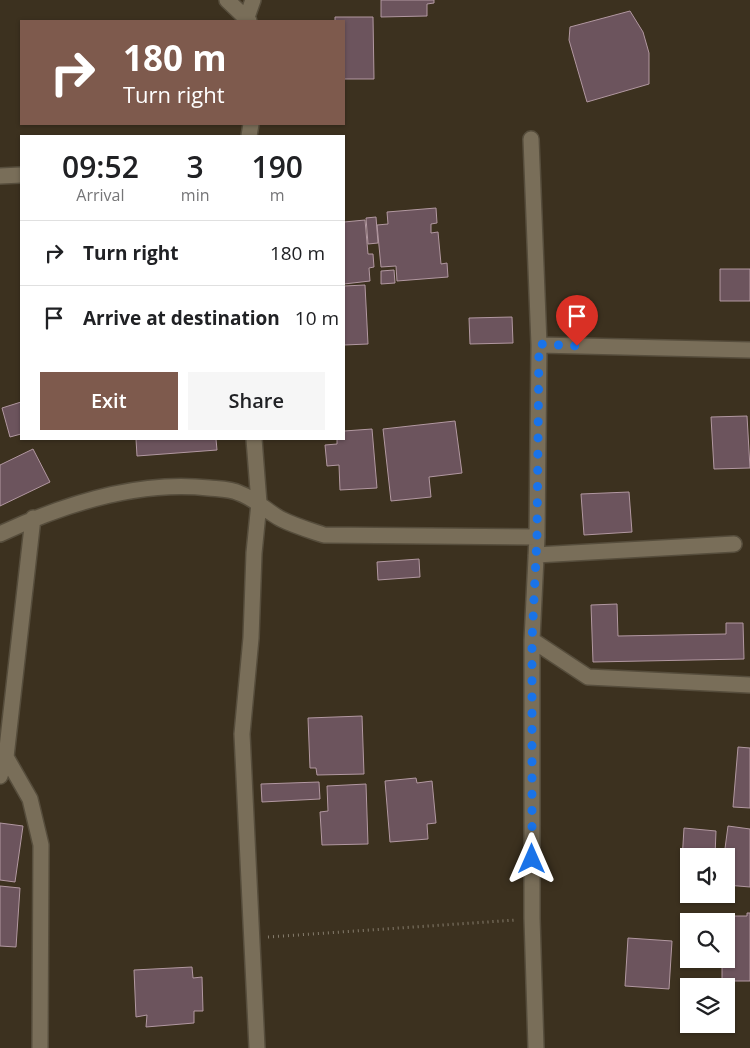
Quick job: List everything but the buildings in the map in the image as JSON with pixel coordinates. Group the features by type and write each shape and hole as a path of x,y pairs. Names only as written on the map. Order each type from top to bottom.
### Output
{"street":[{"path":"227,0 248,19 253,0"},
{"path":"531,139 539,344 537,537 532,640 532,918 536,1048"},
{"path":"0,176 20,175"},
{"path":"539,344 750,350"},
{"path":"254,440 259,502 254,553 251,638 242,734 257,1048"},
{"path":"0,534 34,518 120,492 187,486 238,492 259,502 280,518 301,528 324,535 537,537"},
{"path":"0,776 6,757 34,518"},
{"path":"536,555 734,544"},
{"path":"532,640 588,677 750,685"},
{"path":"6,757 30,799 41,845 40,1048"}],"path":[{"path":"252,938 532,918"}],"route":[{"path":"532,859 532,640 537,537 539,344 577,346"}]}
